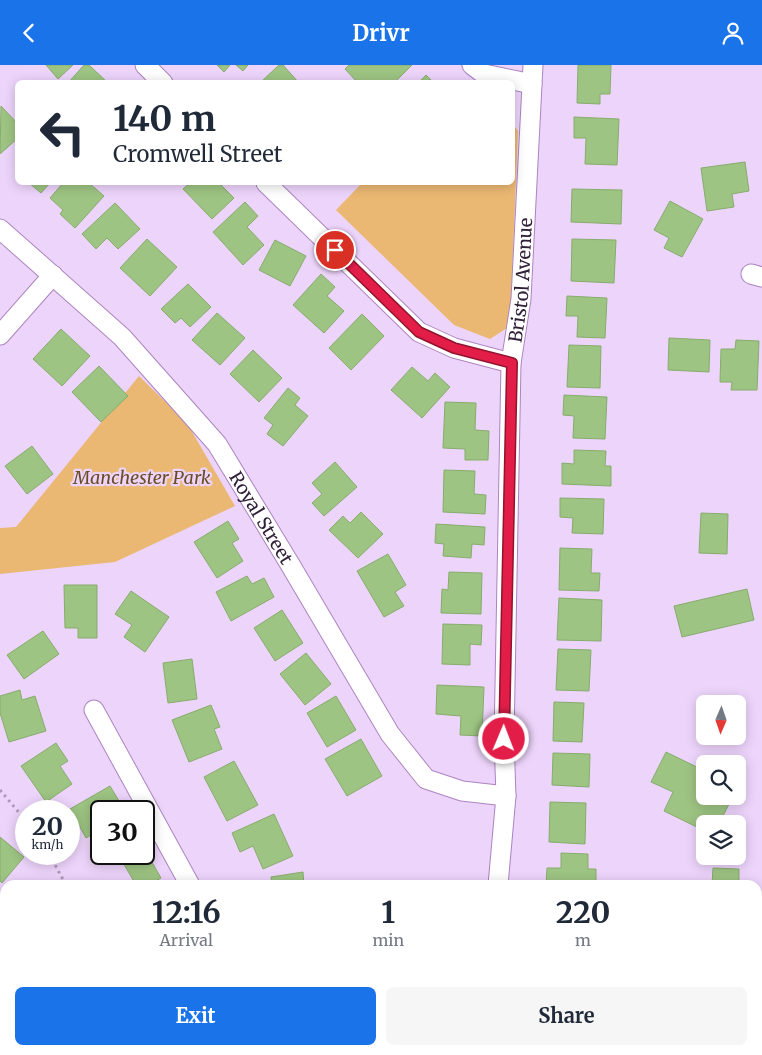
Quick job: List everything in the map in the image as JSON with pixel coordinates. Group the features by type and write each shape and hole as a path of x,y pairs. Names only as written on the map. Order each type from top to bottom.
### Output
{"street":[{"path":"145,65 160,80"},
{"path":"472,65 484,74 513,80"},
{"name":"Bristol Avenue","path":"498,880 506,797 504,739 512,363 521,299 533,65"},
{"path":"515,80 532,84"},
{"path":"268,185 419,332 454,348 512,363"},
{"name":"Royal Street","path":"0,229 122,337 217,444 390,734 426,779 462,791 506,797"},
{"path":"0,335 53,275"},
{"path":"94,710 187,880"}],"path":[{"path":"0,791 15,808"},
{"path":"54,865 63,880"}],"green space":[{"path":"515,127 518,131 510,326 490,339 454,325 336,210 360,185 515,185"},
{"name":"Manchester Park","path":"139,376 187,423 235,506 115,562 0,574 0,528 16,527"}],"building":[{"path":"46,65 73,65 58,79"},
{"path":"84,65 89,65 105,80 71,80"},
{"path":"217,65 230,65 224,72"},
{"path":"236,65 248,65 243,71"},
{"path":"279,65 283,65 296,80 263,80"},
{"path":"349,65 412,65 397,80 355,80 345,69"},
{"path":"578,65 611,65 610,94 600,94 600,104 577,103"},
{"path":"426,75 431,80 421,80"},
{"path":"1,106 15,121 15,141 0,154"},
{"path":"574,117 619,119 617,165 585,164 586,138 574,138"},
{"path":"745,162 749,191 732,194 734,207 707,211 701,168"},
{"path":"31,185 48,185 41,193"},
{"path":"61,185 91,185 104,196 75,228 60,214 63,210 50,198"},
{"path":"188,185 221,185 234,198 212,219 183,189"},
{"path":"572,189 622,190 621,224 571,222"},
{"path":"670,201 703,219 682,257 664,248 669,238 654,230"},
{"path":"245,202 258,216 247,227 264,245 243,265 213,232"},
{"path":"115,203 140,229 118,249 107,238 96,249 82,234"},
{"path":"147,239 177,267 150,296 120,268"},
{"path":"572,239 616,240 614,283 571,281"},
{"path":"275,240 306,256 290,286 259,270"},
{"path":"321,274 335,287 327,296 344,311 324,333 293,305"},
{"path":"188,284 211,307 190,327 181,318 175,323 161,309"},
{"path":"567,296 607,298 605,338 577,337 578,316 566,316"},
{"path":"217,313 245,338 220,365 192,340"},
{"path":"362,314 384,336 351,370 329,348"},
{"path":"61,329 90,356 62,386 33,359"},
{"path":"669,338 710,340 709,372 668,370"},
{"path":"736,340 759,341 757,390 731,390 732,382 720,382 721,349 735,349"},
{"path":"569,345 601,346 600,388 567,387"},
{"path":"253,350 282,378 259,402 230,374"},
{"path":"99,366 128,396 101,422 72,392"},
{"path":"412,367 428,381 435,373 450,387 422,418 391,390"},
{"path":"288,388 300,398 295,405 308,416 283,446 267,434 273,425 264,418"},
{"path":"564,395 607,397 605,439 573,438 574,416 563,415"},
{"path":"445,402 476,403 475,430 489,431 488,460 465,460 465,449 443,448"},
{"path":"32,446 53,474 27,494 5,466"},
{"path":"574,450 606,451 605,466 611,466 611,486 562,484 562,463 574,464"},
{"path":"335,462 357,487 324,516 312,503 322,494 312,483"},
{"path":"444,470 475,471 474,494 486,495 485,514 443,512"},
{"path":"560,498 604,499 603,534 572,533 573,518 560,517"},
{"path":"361,512 383,534 358,558 329,530 343,516 350,523"},
{"path":"701,513 728,514 727,554 699,553"},
{"path":"228,521 239,539 232,543 243,561 217,578 194,542"},
{"path":"436,524 485,527 484,545 472,544 471,558 443,556 444,544 435,543"},
{"path":"560,548 592,549 591,573 600,573 599,591 559,590"},
{"path":"388,554 406,585 395,592 404,606 384,617 357,571"},
{"path":"449,572 482,573 481,614 441,613 442,589 448,590"},
{"path":"247,576 252,584 264,578 274,597 231,621 216,592"},
{"path":"64,585 97,585 97,638 78,638 78,628 65,628"},
{"path":"747,589 754,620 682,637 674,606"},
{"path":"131,591 169,617 145,652 124,637 132,625 115,614"},
{"path":"559,598 602,600 601,641 557,640"},
{"path":"282,610 303,643 275,661 254,628"},
{"path":"443,624 482,625 481,645 470,644 470,665 442,664"},
{"path":"43,631 59,654 24,679 7,655"},
{"path":"558,649 591,650 589,691 556,690"},
{"path":"306,653 331,684 305,705 280,674"},
{"path":"192,659 197,699 168,703 163,663"},
{"path":"437,685 484,687 482,736 460,735 461,716 436,714"},
{"path":"20,690 22,700 35,696 46,731 9,742 0,713 0,696"},
{"path":"336,696 356,730 327,747 307,713"},
{"path":"554,702 584,703 582,742 553,741"},
{"path":"211,705 220,727 214,729 222,749 189,762 172,720"},
{"path":"361,739 382,776 347,796 325,759"},
{"path":"56,743 68,761 60,766 72,784 49,800 45,800 21,766"},
{"path":"666,752 696,767 696,805 728,805 724,815 696,815 696,827 664,811 673,792 651,782"},
{"path":"553,753 590,754 589,787 552,785"},
{"path":"234,761 258,805 227,821 204,777"},
{"path":"110,786 118,800 90,800 90,836 86,838 80,827 80,803"},
{"path":"550,802 586,803 585,844 549,842"},
{"path":"274,814 293,856 263,869 253,846 240,852 232,833"},
{"path":"0,837 15,850 15,865 17,865 5,880 0,880"},
{"path":"561,853 588,854 588,869 596,869 596,880 546,880 547,868 561,868"},
{"path":"124,865 154,865 161,878 158,880 133,880"},
{"path":"713,868 739,869 739,880 712,880"},
{"path":"303,872 304,880 271,880 271,877"}],"route":[{"path":"335,250 419,332 454,348 512,363 504,739"}]}
